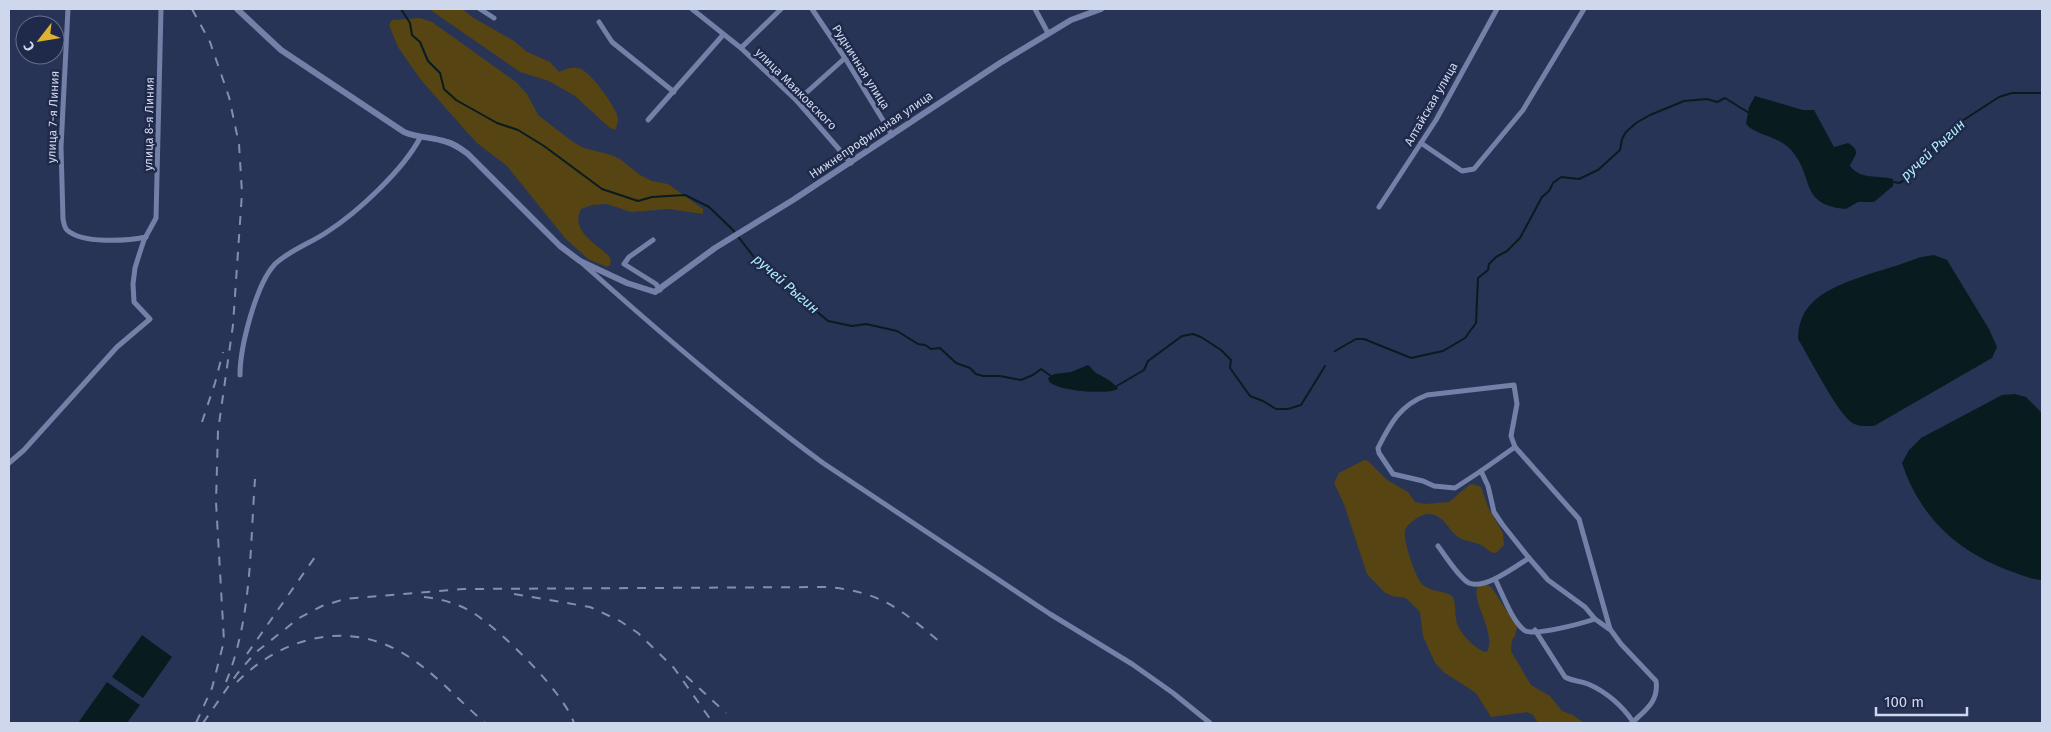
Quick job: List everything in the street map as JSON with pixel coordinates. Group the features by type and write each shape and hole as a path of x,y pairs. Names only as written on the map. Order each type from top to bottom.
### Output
{"street":[{"name":"улица 7-я Линия","path":"68,9 61,148 62,219 64,227 73,234 95,239 129,241 146,237"},
{"name":"улица 8-я Линия","path":"9,463 24,450 116,347 150,319 134,302 132,294 135,268 146,237 156,218 161,9"},
{"path":"237,9 281,50 404,132 420,138 446,141 456,145 468,154 560,246 580,261 678,348 816,459 938,541 1132,664 1173,693 1210,723"},
{"path":"480,9 494,18"},
{"name":"улица Маяковского","path":"692,9 722,35 741,48 797,101 851,163"},
{"path":"741,48 781,9"},
{"name":"Рудничная улица","path":"812,9 845,58 892,136"},
{"path":"1035,9 1048,33"},
{"name":"Нижнепрофильная улица","path":"660,290 704,256 851,163 1048,33 1071,20 1101,9"},
{"name":"Алтайская улица","path":"1379,207 1421,143 1497,9"},
{"path":"1421,143 1456,168 1468,171 1474,169 1482,162 1490,149 1523,110 1584,9"},
{"path":"599,22 612,42 674,92"},
{"path":"648,120 722,35"},
{"path":"797,101 845,58"},
{"path":"240,375 243,339 259,292 274,266 288,254 328,232 359,208 413,151 420,138"},
{"path":"580,261 642,289 651,292 660,290 656,284 624,264 629,257 653,240"},
{"path":"1515,446 1455,488 1434,486 1423,481 1393,474 1379,453 1378,448 1394,417 1418,398 1427,395 1514,386 1517,404 1511,436 1515,446 1578,520 1605,617 1612,631"},
{"path":"1481,471 1488,486 1494,512 1502,524 1548,580 1585,606 1595,619 1612,631 1656,680 1655,698 1648,709 1632,723 1628,714 1602,691 1565,677 1535,630"},
{"path":"1438,546 1469,583 1474,584 1495,579 1529,558"},
{"path":"1495,579 1517,621 1523,629 1529,632 1535,630 1547,631 1595,619"}],"shaded area":[{"path":"429,9 462,9 472,17 514,41 527,52 550,62 559,72 578,68 586,72 607,97 615,110 618,123 615,130 610,128 575,96 549,81 520,72"},
{"path":"420,18 432,22 516,82 527,94 538,115 573,142 584,148 620,159 640,175 652,181 668,184 703,209 703,214 669,209 631,212 607,204 592,205 581,209 578,217 581,230 611,260 610,265 607,267 588,259 565,238 507,166 477,143 421,80 398,47 389,25 392,20"},
{"path":"1755,96 1803,110 1814,110 1834,147 1848,143 1855,149 1856,154 1850,166 1854,170 1864,175 1893,179 1893,186 1874,202 1858,202 1846,209 1820,202 1809,187 1797,158 1789,148 1778,140 1755,131 1746,124 1749,107"},
{"path":"1934,255 1947,260 1989,329 1997,347 1992,358 1874,426 1856,425 1838,407 1798,339 1804,313 1821,295 1844,283 1921,257"},
{"path":"1088,365 1118,389 1103,392 1071,390 1049,381 1048,378 1054,374 1071,372"},
{"path":"2015,394 2026,397 2042,413 2042,580 2027,577 1993,564 1959,544 1944,531 1919,501 1902,463 1909,450 1921,438 2002,395"},
{"path":"1364,460 1368,461 1387,480 1408,492 1415,502 1425,504 1449,502 1469,485 1473,484 1481,487 1488,507 1503,533 1504,545 1496,553 1492,552 1480,544 1458,537 1442,519 1425,514 1411,523 1405,531 1408,551 1417,575 1426,587 1452,596 1458,627 1478,649 1487,652 1489,635 1476,592 1478,586 1488,585 1492,588 1517,627 1512,640 1511,651 1531,685 1550,696 1562,711 1573,715 1584,723 1538,723 1533,715 1527,712 1491,717 1476,693 1445,673 1435,663 1423,636 1420,612 1406,598 1392,596 1384,592 1367,574 1344,504 1334,483 1339,473"},
{"path":"142,635 172,657 143,698 112,677"},
{"path":"107,682 140,705 127,723 78,723"}],"waterway":[{"name":"ручей Рыгин","path":"401,9 410,23 412,35 420,42 428,61 440,73 444,89 456,100 497,123 518,130 544,146 602,189 638,201 652,197 685,195 709,207 733,230 757,261 828,321 852,326 866,324 897,331 918,344 925,345 931,349 940,348 956,363 970,368 976,374 983,376 1000,376 1021,380 1041,369 1051,376"},
{"name":"ручей Рыгин","path":"1893,182 1899,183 1907,179 1929,153 1962,121 1999,97 2012,93 2042,93"},
{"name":"ручей Рыгин","path":"1335,351 1356,339 1364,339 1411,358 1443,351 1465,338 1476,323 1478,278 1488,270 1489,264 1496,257 1507,251 1520,238 1542,197 1549,191 1553,183 1561,177 1579,179 1598,170 1620,150 1622,139 1626,132 1636,123 1684,101 1707,99 1717,102 1725,98 1749,113"},
{"name":"ручей Рыгин","path":"1115,387 1144,370 1148,361 1182,336 1193,334 1221,350 1231,360 1230,368 1250,396 1276,409 1288,409 1301,405 1325,366"}],"railway":[{"path":"192,9 210,42 229,97 239,144 242,193 233,325 218,431 216,502 224,641 212,688 196,723"},
{"path":"202,422 223,352"},
{"path":"226,682 235,658 245,608 255,479"},
{"path":"247,654 315,557"},
{"path":"203,723 237,674 255,653 299,618 322,606 345,599 463,589 827,587 846,589 876,598 900,611 940,642"},
{"path":"514,594 590,607 620,621 638,633 674,668 713,723"},
{"path":"424,597 457,605 469,610 487,623 516,648 545,679 568,710 574,723"},
{"path":"237,682 254,667 292,645 312,639 334,636 355,637 376,641 409,657 432,674 485,723"},
{"path":"686,676 726,713"}]}
